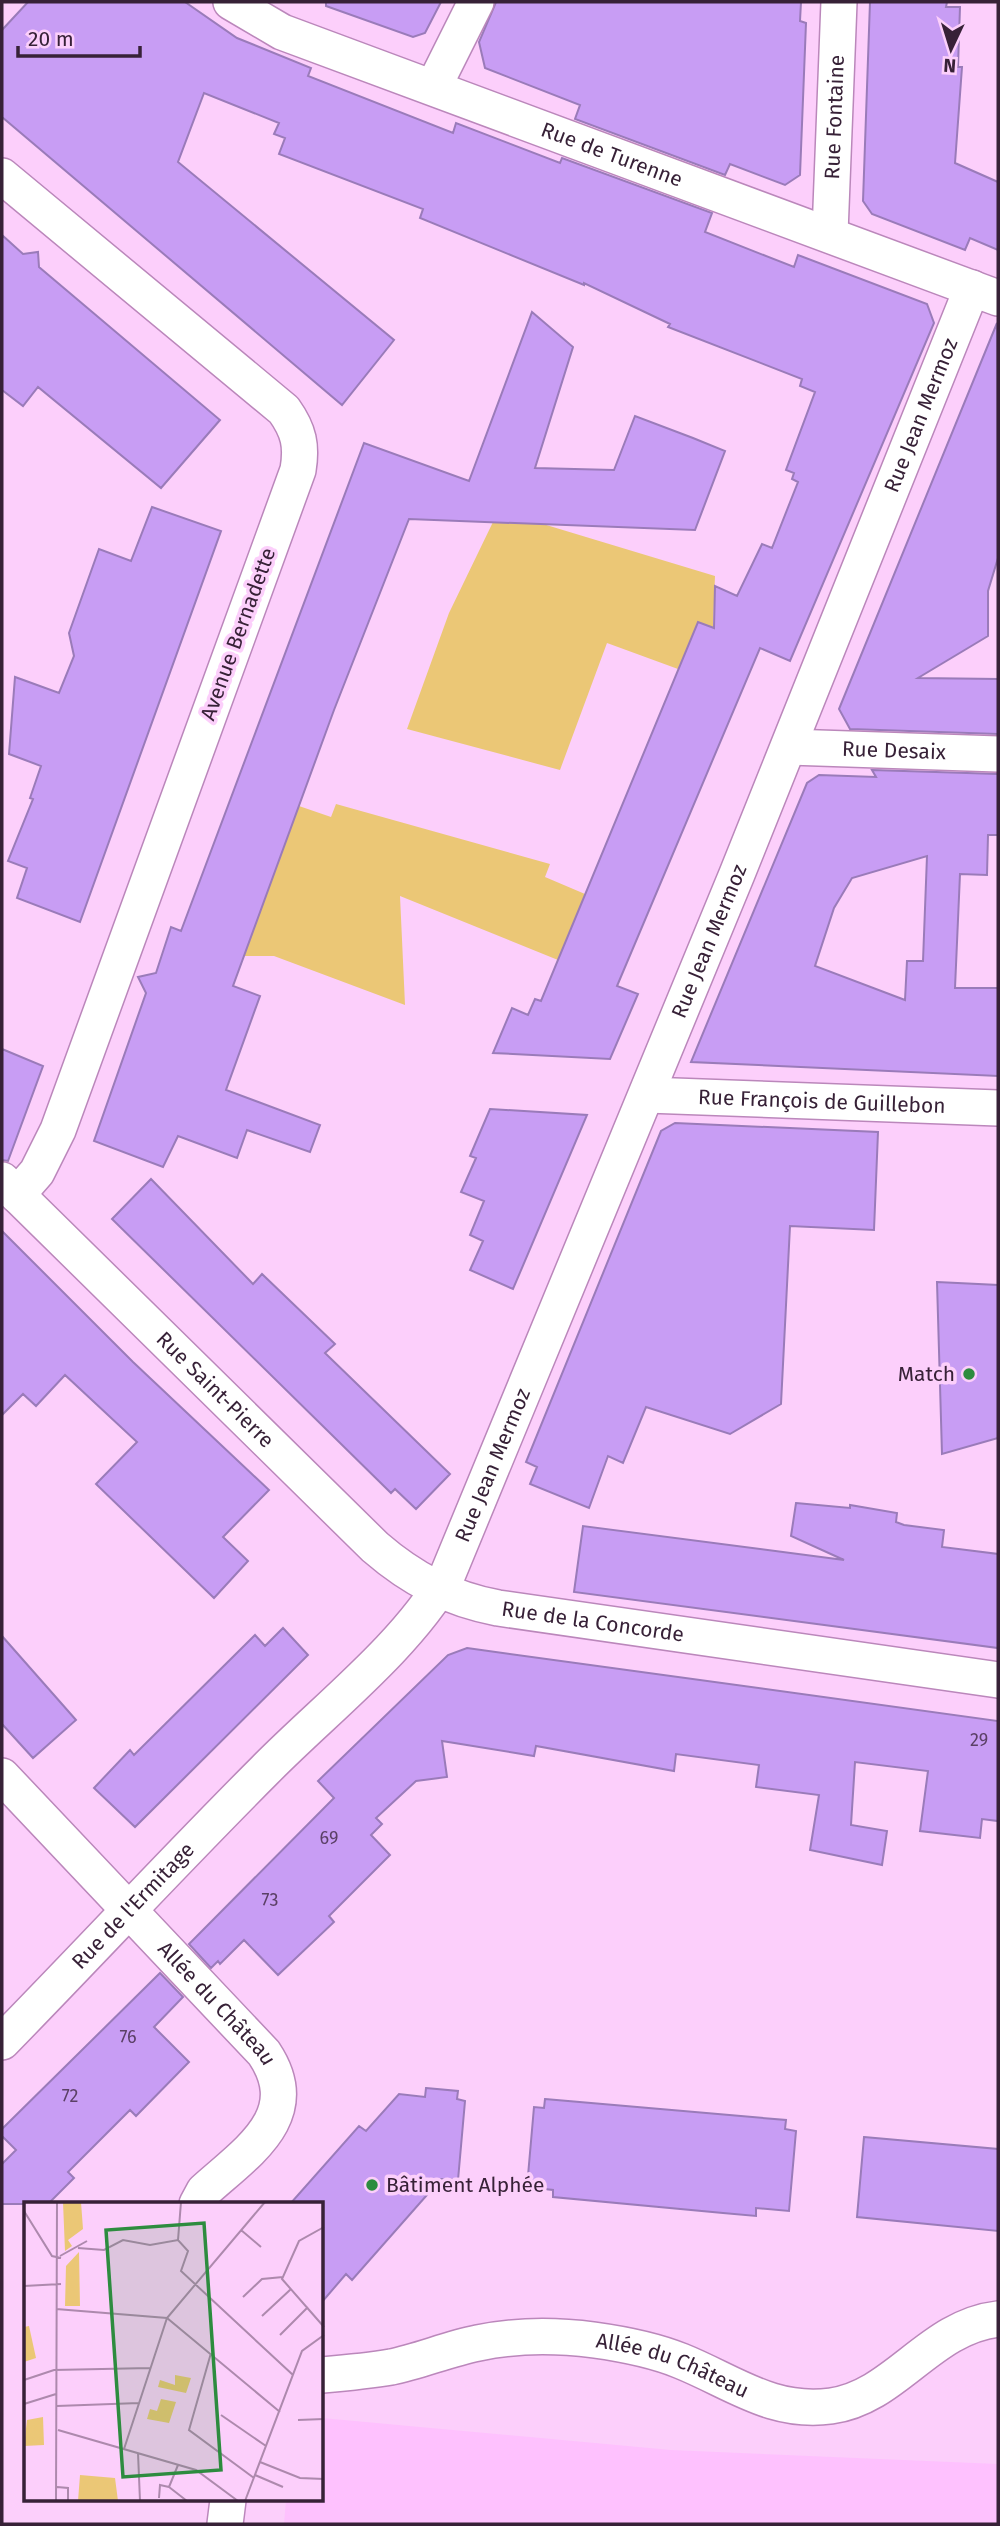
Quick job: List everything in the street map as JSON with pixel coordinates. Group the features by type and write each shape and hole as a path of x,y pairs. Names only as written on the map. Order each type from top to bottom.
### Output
{"street":[{"name":"Rue de Turenne","path":"231,2 282,32 830,233 985,293"},
{"path":"434,86 477,2"},
{"name":"Rue Fontaine","path":"830,233 839,2"},
{"name":"Avenue Bernadette","path":"2,176 285,410 299,436 301,452 298,471 58,1130 37,1172 9,1188"},
{"name":"Rue Jean Mermoz","path":"438,1591 466,1535 789,747 985,293"},
{"name":"Rue Desaix","path":"789,747 998,754"},
{"name":"Rue François de Guillebon","path":"647,1095 998,1108"},
{"name":"Rue Saint-Pierre","path":"9,1188 375,1547 401,1569 438,1591"},
{"name":"Rue de la Concorde","path":"438,1591 498,1608 998,1680"},
{"name":"Rue de l'Ermitage","path":"2,2042 264,1770 402,1635 438,1591"},
{"name":"Allée du Château","path":"2,1776 264,2053 279,2084 279,2104 274,2121 204,2191 198,2202"},
{"name":"Allée du Château","path":"324,2375 391,2367 501,2339 558,2337 650,2351 682,2361 738,2390 762,2399 791,2405 832,2406 867,2395 932,2345 958,2330 998,2319"},
{"path":"225,2524 228,2502"}],"shaded area":[{"path":"493,522 543,524 715,576 713,628 698,622 678,669 607,643 560,770 407,729 449,613"},
{"path":"336,804 550,864 545,877 585,894 558,960 400,896 405,1005 274,956 243,956 299,806 331,817"},
{"path":"324,2418 671,2450 998,2464 998,2524 284,2524 286,2502 324,2502"}],"building":[{"path":"28,2 185,2 237,38 311,68 308,76 453,133 456,123 560,163 562,158 712,213 705,232 794,267 798,255 927,304 934,323 790,661 760,648 617,986 638,994 610,1059 493,1053 512,1008 528,1015 535,999 541,1001 698,622 714,628 715,586 737,596 762,544 772,548 798,482 792,479 794,473 786,470 815,392 800,386 802,379 668,327 670,324 584,283 420,218 423,209 279,154 285,138 274,134 279,123 204,93 178,162 394,340 342,405 2,117 2,30"},
{"path":"326,2 441,2 425,33 413,37 326,6"},
{"path":"496,2 801,2 800,21 806,23 800,175 785,185 730,164 725,175 575,119 580,105 485,68 479,42"},
{"path":"870,2 947,2 946,7 960,7 958,67 962,67 955,163 998,182 998,250 970,238 965,250 872,214 863,201"},
{"path":"2,235 23,254 38,252 39,267 220,420 161,488 38,387 23,406 2,390"},
{"path":"532,312 573,347 535,468 614,470 635,416 693,438 725,451 695,530 409,519 334,710 233,986 260,996 226,1090 320,1125 310,1152 247,1130 237,1158 178,1136 163,1167 94,1141 146,993 138,977 156,973 171,927 181,931 364,443 469,481"},
{"path":"997,323 998,558 988,591 988,636 918,678 998,679 998,734 850,729 839,709"},
{"path":"152,507 221,531 80,922 17,898 27,868 8,861 33,799 30,798 41,766 9,754 15,677 59,693 74,656 69,633 99,549 131,561"},
{"path":"872,770 998,774 998,835 988,835 987,875 960,874 955,988 998,988 998,1076 691,1062 807,783 819,775 876,777","holes":["927,856 923,961 907,961 905,1000 815,966 834,908 852,878"]},
{"path":"2,1049 43,1066 8,1161 2,1160"},
{"path":"490,1109 587,1115 513,1289 470,1270 483,1241 470,1235 484,1201 461,1192 476,1158 470,1156"},
{"path":"675,1123 878,1132 874,1230 790,1226 781,1404 730,1434 646,1407 623,1463 608,1456 589,1508 530,1484 537,1467 526,1462 661,1131"},
{"path":"151,1179 253,1284 262,1274 335,1344 325,1353 450,1474 416,1509 395,1489 391,1493 112,1219"},
{"path":"2,1231 133,1362 269,1490 223,1537 248,1561 214,1598 96,1484 137,1442 65,1375 36,1406 23,1394 2,1415"},
{"name":"Match","path":"937,1282 998,1285 998,1438 942,1454"},
{"path":"796,1503 850,1508 850,1505 897,1513 896,1522 904,1525 944,1530 942,1547 998,1554 998,1648 574,1592 583,1526 844,1560 791,1536"},
{"path":"283,1628 308,1655 135,1827 94,1788 130,1750 134,1755 255,1635 265,1646"},
{"path":"2,1636 76,1720 33,1758 2,1724"},
{"path":"467,1648 998,1721 998,1821 982,1819 980,1838 920,1831 928,1771 855,1762 851,1825 887,1831 882,1865 810,1850 819,1795 756,1787 759,1765 676,1754 674,1771 536,1746 534,1756 442,1741 447,1777 416,1781 376,1818 382,1824 371,1835 390,1855 329,1916 334,1922 278,1975 244,1940 220,1964 218,1961 211,1968 189,1944 334,1798 318,1781 448,1655"},
{"path":"160,1973 183,1997 154,2027 189,2062 136,2116 130,2110 68,2172 74,2178 50,2202 2,2204 2,2164 16,2150 2,2136 2,2129"},
{"name":"Bâtiment Alphée","path":"426,2088 458,2091 457,2099 465,2101 458,2180 441,2179 352,2280 346,2274 324,2300 324,2202 292,2202 359,2126 366,2131 399,2094 425,2097"},
{"path":"545,2099 786,2120 785,2129 796,2131 789,2211 756,2208 756,2216 723,2213 553,2197 553,2190 527,2187 534,2107 544,2108"},
{"path":"864,2137 998,2149 998,2231 857,2217"}],"place":[{"name":"Match","path":"969,1374"},
{"name":"Bâtiment Alphée","path":"372,2185"}]}
